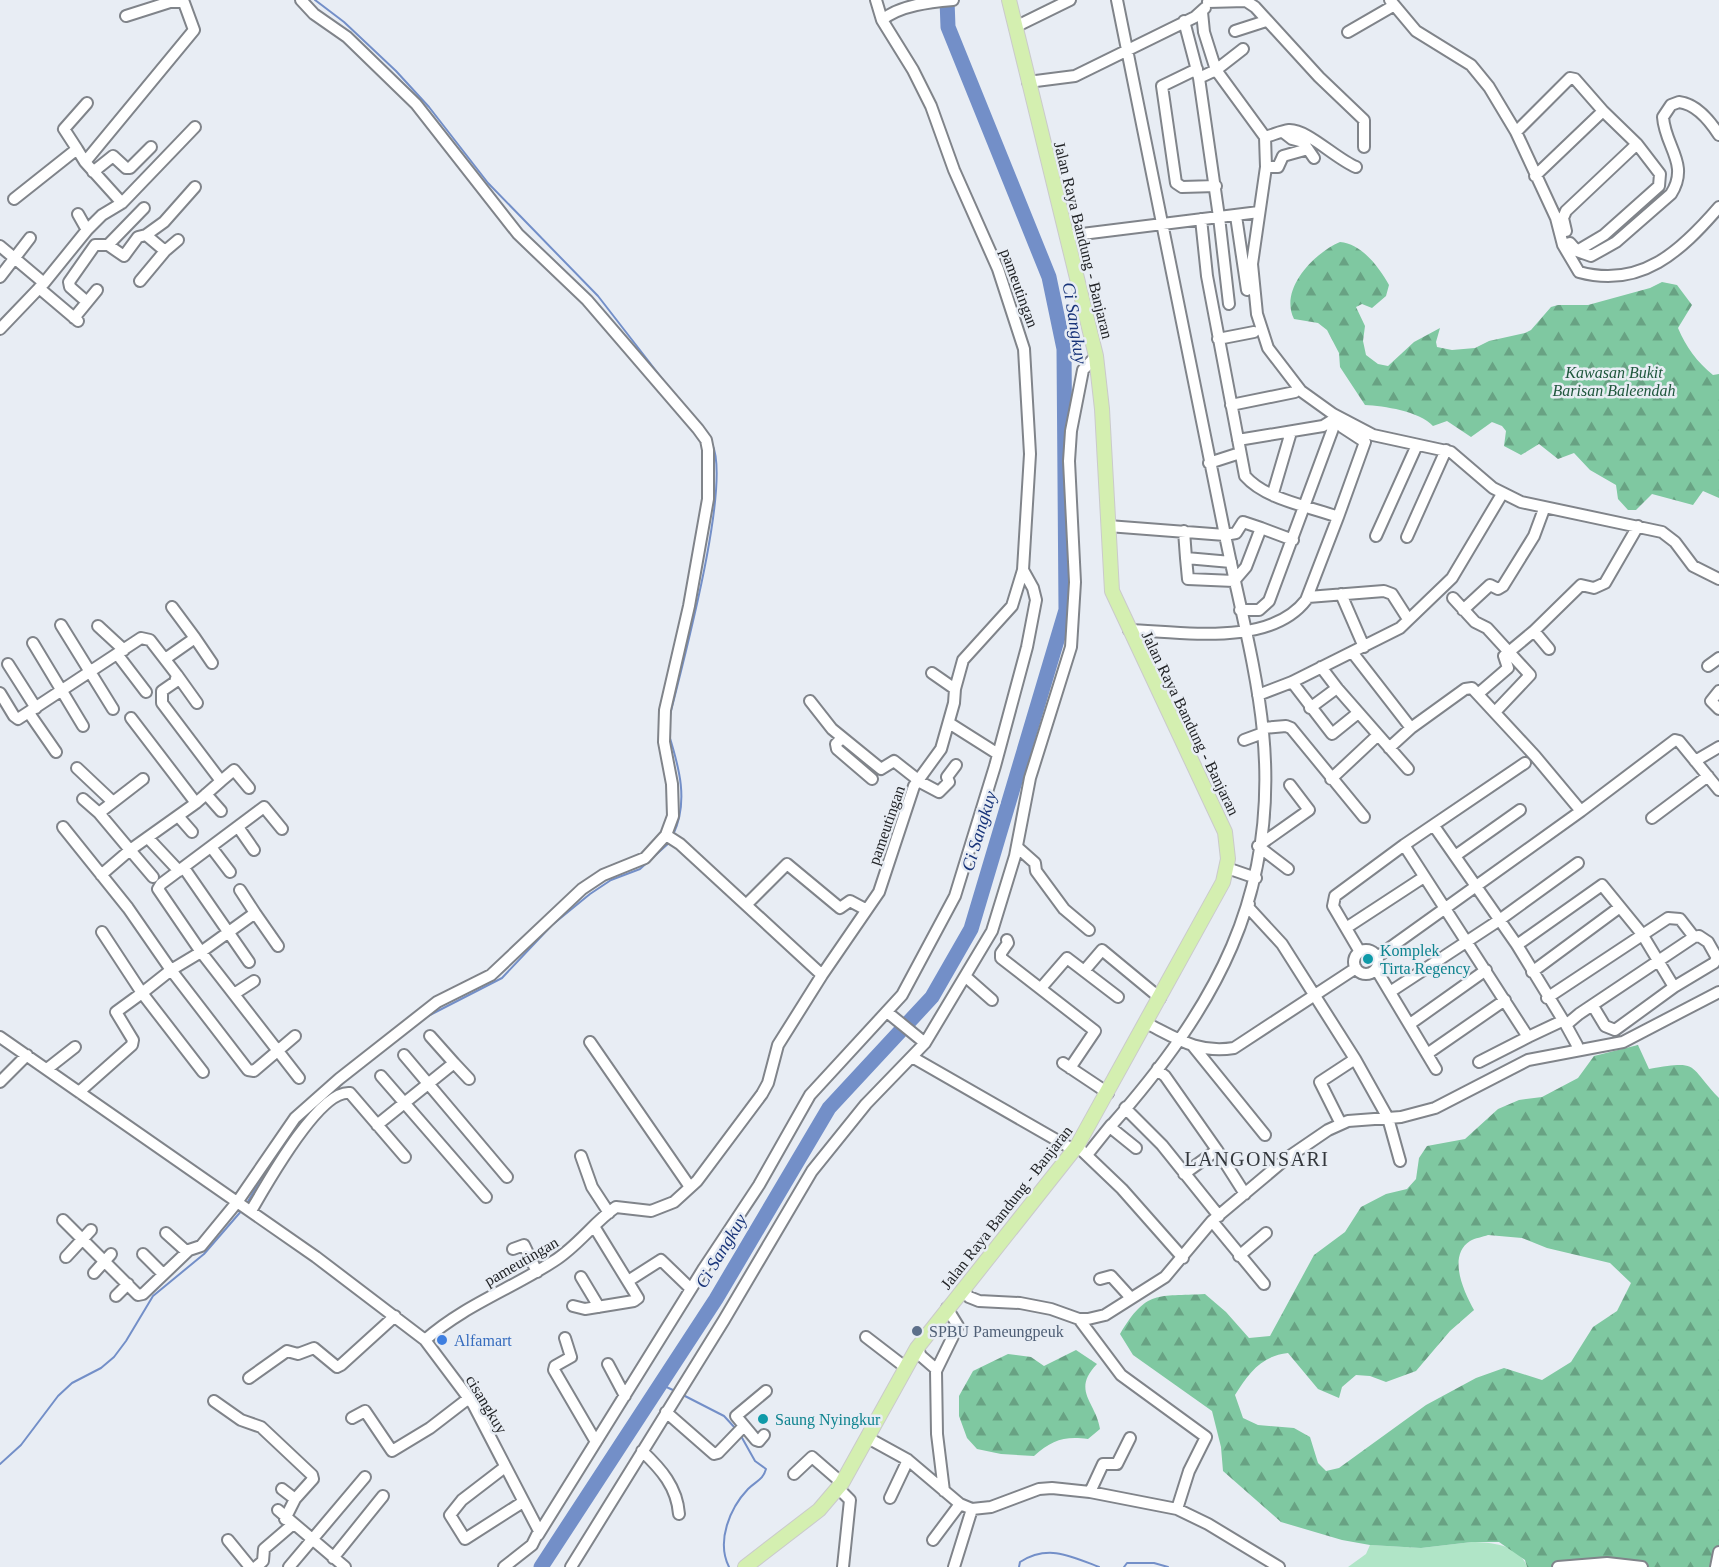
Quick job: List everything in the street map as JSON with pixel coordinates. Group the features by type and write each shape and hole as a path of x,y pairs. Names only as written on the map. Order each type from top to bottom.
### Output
{"main road":[{"name":"Jalan Raya Bandung - Banjaran","path":"744,1567 819,1510 840,1485 917,1348 947,1308 1079,1150 1207,914 1227,868 1228,849 1225,832 1112,591 1102,409 1096,356 1009,0"}],"street":[{"path":"245,1207 295,1118 339,1078 437,1002 491,975 582,889 603,874 645,858 670,837 673,816 671,775 664,742 665,710 689,606 704,525 709,472 706,440 587,300 518,234 416,104 347,38 314,14 301,0"},
{"name":"pameutingan","path":"425,1340 447,1320 537,1272 578,1245 616,1207 651,1211 662,1209 690,1188 721,1152 768,1083 778,1045 822,975 879,892 918,780 936,758 949,723 963,660 1016,598 1023,570 1030,454 1024,348 998,269 954,170 931,106 882,20 876,0"},
{"path":"882,20 890,14 932,2 954,0"},
{"path":"1015,27 1070,0"},
{"path":"1079,1150 1111,1125 1180,1040 1229,957 1256,878 1265,793 1263,731 1258,695 1209,463 1117,0"},
{"path":"85,162 194,30 183,1 170,2 126,16"},
{"path":"1028,82 1066,79 1184,21 1206,5 1246,1 1364,120 1364,147"},
{"path":"1348,32 1392,3 1416,31 1471,65 1489,87 1516,132 1570,246 1591,256 1605,249 1671,194 1678,183 1679,169 1663,117 1671,105 1679,102 1691,106 1709,120 1719,135"},
{"path":"1206,5 1204,32 1216,70 1265,137 1266,167 1252,264 1254,297 1263,338 1274,359 1301,391 1333,414 1373,435 1446,450 1502,494 1544,509 1638,526 1669,536 1693,566 1719,579"},
{"path":"1184,21 1198,74 1216,186 1229,304"},
{"path":"1234,31 1266,21"},
{"path":"1216,186 1182,187 1176,183 1162,86 1216,70 1243,48"},
{"path":"1516,132 1570,78 1575,79 1636,144 1660,174 1659,186 1604,235 1570,246"},
{"path":"87,103 64,129 85,162 122,203"},
{"path":"1535,176 1604,111"},
{"path":"0,329 41,286 87,230 102,215 122,203 195,127"},
{"path":"1265,137 1291,130 1308,135 1330,154 1356,167"},
{"path":"1283,132 1292,139 1300,139 1314,158"},
{"path":"1636,144 1566,211 1563,218 1579,272 1600,278 1620,277 1668,258 1719,207"},
{"path":"93,172 113,156 126,168 130,168 151,147"},
{"path":"1266,167 1278,168 1283,156 1308,148"},
{"path":"14,199 77,149"},
{"path":"108,245 124,256 138,237 146,235 164,222 195,187"},
{"path":"87,302 69,283 97,244 104,247 108,245 144,208"},
{"path":"1066,236 1259,212"},
{"path":"78,214 87,230"},
{"path":"1129,630 1244,632 1276,622 1298,609 1308,597 1365,442 1333,422 1295,392 1271,365 1254,332 1236,216"},
{"path":"1201,219 1218,339 1245,476 1251,483 1273,493 1338,517"},
{"path":"146,235 165,251"},
{"path":"0,277 30,238"},
{"path":"140,281 165,251 178,240"},
{"path":"0,246 76,319 97,290"},
{"path":"1218,339 1254,332"},
{"path":"571,1567 820,1159 866,1104 924,1042 966,977 992,931 1017,847 1030,778 1071,647 1075,582 1069,461 1071,431 1083,370 1096,356"},
{"path":"1231,405 1295,392"},
{"path":"1238,440 1323,426 1333,422"},
{"path":"1240,610 1259,610 1266,606 1293,540 1333,422"},
{"path":"1273,493 1291,432"},
{"path":"1376,536 1417,445"},
{"path":"1407,537 1446,450"},
{"path":"1209,463 1240,453"},
{"path":"1258,695 1292,682 1392,634 1452,578 1502,494"},
{"path":"1463,610 1490,585 1498,589 1503,586 1534,536 1544,509"},
{"path":"1108,526 1225,535 1236,533 1244,522 1293,540"},
{"path":"1479,693 1508,668 1503,657 1534,631 1581,585 1594,588 1605,583 1638,526"},
{"path":"1234,581 1246,567 1261,528"},
{"path":"1184,531 1189,579 1234,581"},
{"path":"1186,558 1231,562"},
{"path":"504,1567 525,1552 538,1536 691,1289 759,1185 810,1095 889,1014 902,995 955,896 998,754 1027,647 1036,600 1033,588 1023,570"},
{"path":"1308,597 1388,592 1408,620"},
{"path":"1341,594 1364,647"},
{"path":"1453,598 1475,622 1487,628 1531,677 1496,711"},
{"path":"172,608 212,663"},
{"path":"61,625 113,709"},
{"path":"98,626 120,652 146,692"},
{"path":"1534,631 1549,649"},
{"path":"0,693 16,718 32,711 120,652 145,638 165,659 197,703"},
{"path":"165,659 195,638"},
{"path":"33,643 83,726"},
{"path":"1352,652 1411,728"},
{"path":"1708,666 1719,658"},
{"path":"8,664 32,711 57,752"},
{"path":"1321,667 1408,769"},
{"path":"932,673 955,689"},
{"path":"177,675 176,682 162,691 160,699 220,781"},
{"path":"1292,682 1332,734 1359,712"},
{"path":"1310,708 1337,688"},
{"path":"1389,748 1411,728 1465,689 1472,688 1496,711 1581,811"},
{"path":"1719,692 1711,701 1719,709"},
{"path":"810,701 842,738 879,768 894,761 918,780 939,792 950,782 947,777 956,765"},
{"path":"131,718 196,803"},
{"path":"949,723 998,754"},
{"path":"1244,740 1263,731 1288,726 1364,817"},
{"path":"1331,779 1378,735"},
{"path":"842,738 836,744 837,749 872,779"},
{"path":"1360,952 1354,961 1356,968 1364,974 1446,908 1477,888 1581,811 1672,740 1679,741 1715,782 1652,818"},
{"path":"1695,761 1719,747"},
{"path":"1360,952 1333,906 1335,896 1404,845 1525,763"},
{"path":"77,768 113,802"},
{"path":"101,875 130,850 196,803 234,770 249,788"},
{"path":"99,813 143,779"},
{"path":"1260,846 1310,810 1290,785"},
{"path":"206,794 221,811"},
{"path":"83,799 99,813 153,877"},
{"path":"282,829 264,807 158,889 201,952 299,1078"},
{"path":"1455,856 1520,810"},
{"path":"178,816 192,832"},
{"path":"1434,825 1516,945 1577,1045"},
{"path":"63,827 248,1070 254,1071 295,1036"},
{"path":"238,827 254,850"},
{"path":"670,837 747,904 822,975"},
{"path":"148,838 182,870 249,962"},
{"path":"1404,845 1528,1037"},
{"path":"1260,846 1288,869"},
{"path":"211,847 230,872"},
{"path":"1017,847 1035,863 1036,871 1064,909 1089,930"},
{"path":"1390,992 1498,921 1578,863"},
{"path":"747,904 787,864 840,908 851,901 866,909"},
{"path":"1227,868 1256,878"},
{"path":"1346,928 1424,877"},
{"path":"1516,945 1602,885 1642,934 1674,987"},
{"path":"240,890 278,946"},
{"path":"1249,904 1247,906 1282,944 1355,1059 1388,1118 1400,1161"},
{"path":"1532,972 1620,908"},
{"path":"79,1092 132,1045 133,1040 116,1012 171,970 201,952 255,913"},
{"path":"1547,998 1668,918 1677,917 1694,938"},
{"path":"102,932 142,993 203,1072"},
{"path":"1479,1062 1528,1037 1564,1023 1694,938 1699,936 1708,942 1716,960 1615,1030 1605,1026 1593,1006"},
{"path":"1007,940 1008,943 1001,953 1001,958 1095,1031 1066,1065 1108,1093"},
{"path":"1084,972 1102,950 1160,998"},
{"path":"1360,952 1372,951 1390,992 1436,1069"},
{"path":"1041,988 1067,958 1118,997"},
{"path":"1146,1023 1193,1046 1222,1050 1234,1048 1356,968"},
{"path":"1410,1024 1486,970"},
{"path":"966,977 992,1000"},
{"path":"234,994 254,981"},
{"path":"962,1290 969,1297 979,1300 1020,1303 1051,1309 1079,1319 1105,1315 1165,1277 1216,1219 1308,1142 1341,1125 1362,1119 1414,1115 1435,1108 1467,1094 1519,1062 1623,1042 1719,992"},
{"path":"1427,1054 1505,1000"},
{"path":"889,1014 924,1042"},
{"name":"cisangkuy","path":"0,1036 316,1257 425,1340 469,1398 538,1528 538,1536"},
{"path":"430,1036 469,1079"},
{"path":"590,1042 690,1188"},
{"path":"1193,1046 1265,1135"},
{"path":"47,1070 75,1047"},
{"path":"0,1082 27,1055"},
{"path":"404,1055 507,1176"},
{"path":"912,1057 1079,1150 1094,1161 1183,1258"},
{"path":"1341,1125 1320,1082 1355,1059"},
{"path":"377,1125 454,1063"},
{"path":"1158,1068 1156,1070 1165,1076 1245,1194"},
{"path":"381,1077 486,1197"},
{"path":"63,1220 83,1240 108,1258 128,1284 141,1295 188,1251 201,1246 245,1207 293,1142 320,1111 344,1092 350,1093 405,1157"},
{"path":"1126,1107 1184,1173 1239,1256 1264,1284"},
{"path":"1111,1125 1110,1127 1136,1148"},
{"path":"1184,1173 1217,1150"},
{"path":"581,1156 592,1187 609,1213"},
{"path":"573,1306 579,1309 599,1307 637,1300 638,1297 595,1228"},
{"path":"66,1257 91,1230"},
{"path":"166,1233 188,1251"},
{"path":"1239,1256 1266,1233"},
{"path":"513,1249 524,1245 537,1272"},
{"path":"143,1254 163,1274"},
{"path":"94,1273 108,1258"},
{"path":"628,1281 661,1260 691,1289"},
{"path":"1101,1279 1112,1276 1131,1298"},
{"path":"581,1277 599,1307"},
{"path":"116,1296 128,1284"},
{"path":"944,1491 936,1420 936,1369 958,1329 957,1322 951,1317 947,1308"},
{"path":"249,1378 287,1351 298,1354 314,1348 331,1364 341,1365 395,1316"},
{"path":"1079,1319 1121,1375 1206,1437 1189,1471 1177,1509"},
{"path":"866,1337 905,1367"},
{"path":"565,1338 571,1358 555,1366 554,1370 596,1442"},
{"path":"917,1348 921,1356 936,1369"},
{"path":"608,1364 626,1396"},
{"path":"764,1435 758,1441 740,1430 736,1416 740,1410 766,1391"},
{"path":"352,1418 365,1411 392,1451 430,1428 469,1398"},
{"path":"214,1401 241,1420 261,1427 314,1479 295,1499 264,1549 263,1561 256,1567"},
{"path":"666,1412 714,1454 718,1454 740,1430"},
{"path":"868,1437 908,1460 960,1504 972,1509 991,1507 1039,1489 1066,1488 1090,1492 1177,1509 1208,1524 1280,1567"},
{"path":"1090,1492 1103,1464 1117,1464 1130,1438"},
{"path":"642,1451 668,1478 677,1497 680,1514"},
{"path":"794,1474 812,1457 840,1485 850,1500 843,1567"},
{"path":"890,1498 908,1460"},
{"path":"505,1467 462,1500 450,1515 465,1539 523,1502"},
{"path":"289,1567 365,1477"},
{"path":"282,1489 295,1499"},
{"path":"333,1558 383,1496"},
{"path":"933,1540 960,1504"},
{"path":"954,1567 972,1509"},
{"path":"285,1518 345,1567"},
{"path":"228,1540 250,1567"},
{"path":"1716,1567 1719,1552"},
{"path":"1558,1567 1597,1563 1642,1567"}],"green space":[{"name":"Kawasan Bukit Barisan Baleendah","path":"1340,242 1363,252 1375,264 1389,285 1386,296 1372,308 1362,304 1356,307 1365,326 1363,341 1366,355 1378,364 1388,366 1414,342 1440,328 1437,347 1452,350 1475,348 1489,341 1531,330 1551,307 1588,305 1650,288 1662,282 1677,285 1692,305 1678,328 1681,335 1702,365 1713,375 1719,374 1719,498 1703,491 1693,505 1652,494 1636,510 1628,510 1618,499 1616,485 1590,470 1574,453 1558,459 1539,444 1521,455 1504,446 1506,431 1502,426 1492,422 1471,437 1447,421 1433,426 1410,413 1365,405 1340,367 1339,353 1327,330 1318,323 1294,319 1291,308 1291,296 1302,273 1320,254"},
{"path":"1638,1045 1649,1069 1677,1065 1691,1068 1719,1098 1719,1567 1527,1567 1525,1560 1499,1542 1472,1542 1421,1548 1370,1545 1342,1540 1281,1522 1223,1471 1221,1447 1212,1411 1133,1355 1120,1334 1129,1319 1146,1302 1155,1298 1205,1294 1226,1312 1249,1338 1270,1336 1314,1255 1345,1232 1361,1207 1386,1194 1407,1189 1416,1179 1419,1158 1427,1146 1465,1139 1498,1109 1519,1100 1542,1097 1578,1078 1594,1056","holes":["1488,1235 1522,1238 1547,1248 1610,1263 1631,1283 1617,1311 1593,1327 1571,1362 1542,1380 1504,1368 1476,1378 1426,1405 1339,1468 1326,1471 1318,1463 1310,1437 1294,1428 1258,1425 1243,1418 1235,1395 1257,1367 1279,1355 1288,1353 1318,1389 1339,1398 1342,1387 1356,1375 1370,1376 1386,1382 1416,1371 1450,1331 1474,1310 1460,1274 1460,1256 1463,1248 1470,1241"]},
{"path":"1076,1350 1097,1364 1090,1373 1085,1389 1100,1429 1088,1439 1059,1440 1034,1456 1001,1454 977,1449 967,1438 959,1416 959,1396 973,1371 1008,1354 1031,1357 1044,1366"},
{"path":"1472,1542 1496,1544 1512,1549 1527,1567 1348,1567 1366,1554 1370,1545 1421,1548"}],"waterway":[{"path":"315,0 344,22 396,71 429,107 488,183 598,296 667,385"},
{"name":"Ci Sangkuy","path":"541,1567 716,1299 829,1108 932,997 971,929 1066,610 1064,349 1049,277 948,27 947,0"},
{"path":"670,715 694,618 711,534 716,496 716,465 712,444"},
{"path":"669,735 681,785 681,810 673,835"},
{"path":"426,1017 502,978 552,925 590,894 611,880 640,869 670,842"},
{"path":"246,1205 269,1165"},
{"path":"0,1464 21,1445 58,1396 72,1383 101,1368 114,1357 153,1296 204,1254 243,1209"},
{"path":"660,1384 675,1391"},
{"path":"683,1395 724,1416 736,1429"},
{"path":"729,1567 724,1547 727,1525 741,1497 761,1478 766,1469 755,1461 741,1436"},
{"path":"1019,1567 1020,1562 1030,1557 1050,1553 1069,1556 1099,1567"},
{"path":"1124,1567 1127,1563 1154,1563 1168,1567"}],"place":[{"name":"Komplek Tirta Regency","path":"1368,959"},
{"name":"SPBU Pameungpeuk","path":"917,1331"},
{"name":"Alfamart","path":"442,1340"},
{"name":"Saung Nyingkur","path":"763,1419"}],"district":[{"name":"LANGONSARI","path":"1257,1159"}]}
